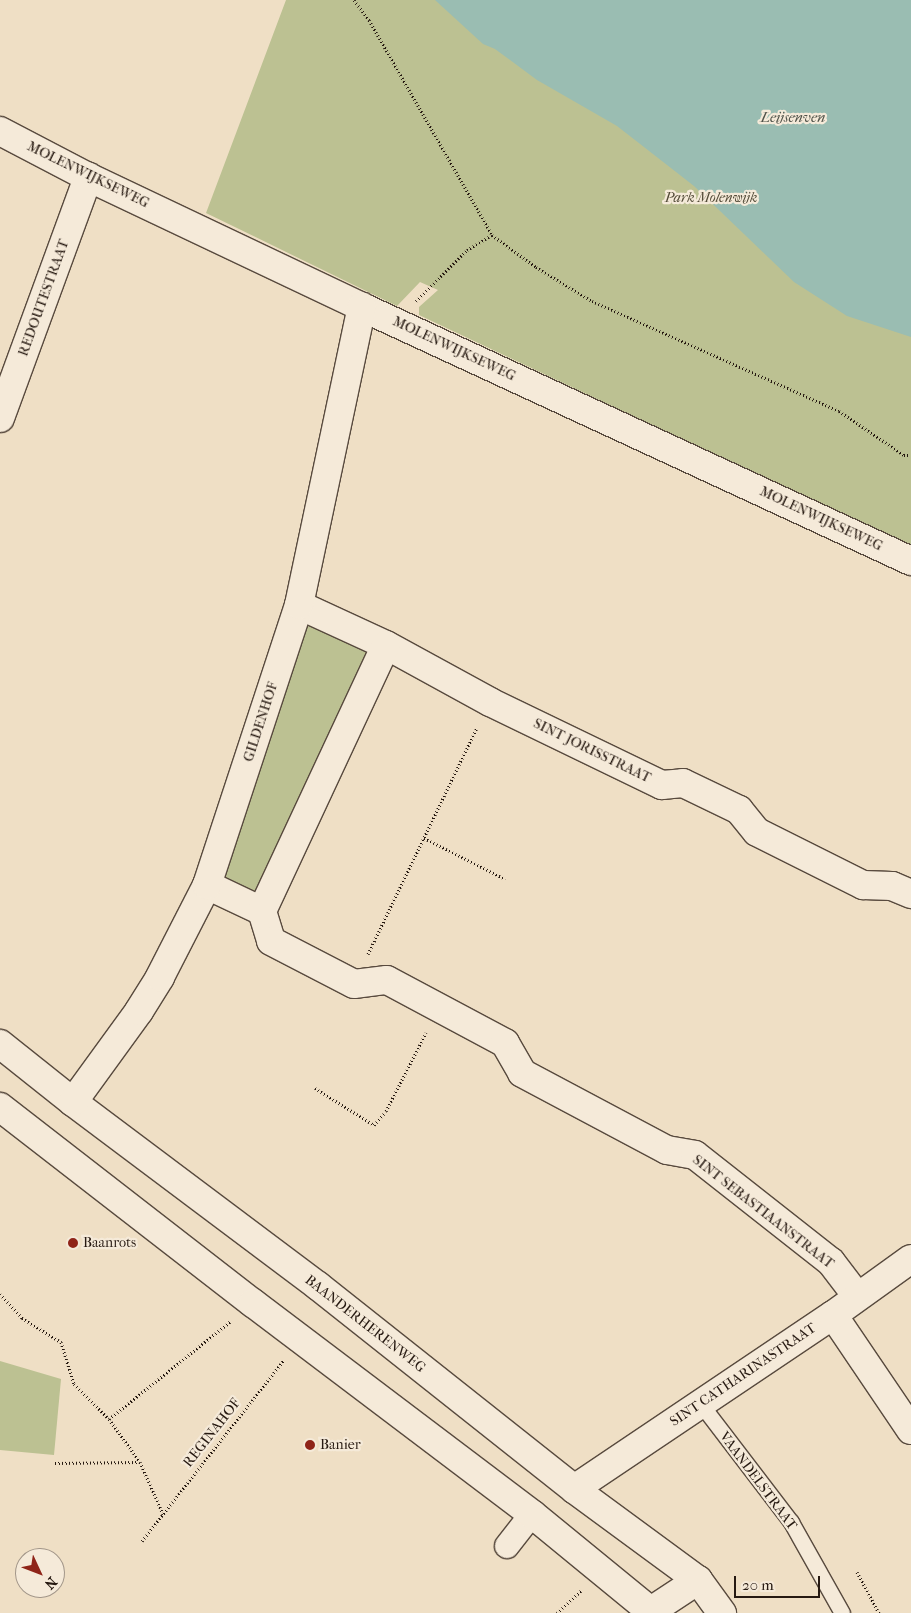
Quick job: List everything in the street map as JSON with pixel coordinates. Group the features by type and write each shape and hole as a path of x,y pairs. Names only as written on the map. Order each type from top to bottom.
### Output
{"street":[{"name":"MOLENWIJKSEWEG","path":"0,131 88,177 362,307 911,561"},
{"name":"REDOUTESTRAAT","path":"0,418 88,177"},
{"name":"GILDENHOF","path":"73,1102 139,1011 160,977 207,886 299,604 362,307"},
{"name":"SINT JORISSTRAAT","path":"299,604 386,645 490,702 662,785 683,783 738,810 757,832 863,885 892,886 911,894"},
{"path":"354,984 271,941 262,911 386,645"},
{"path":"207,886 262,911"},
{"name":"SINT SEBASTIAANSTRAAT","path":"354,984 387,980 505,1044 522,1073 667,1150 695,1155 831,1262 857,1296"},
{"name":"BAANDERHERENWEG","path":"0,1044 73,1102 272,1251 574,1489 698,1580 722,1613"},
{"path":"0,1107 253,1303 532,1514 651,1612 698,1580"},
{"name":"SINT CATHARINASTRAAT","path":"574,1489 833,1315 911,1259"},
{"path":"833,1315 911,1430"},
{"path":"507,1546 532,1514"}],"lane":[{"name":"VAANDELSTRAAT","path":"700,1403 791,1522 842,1613"}],"path":[{"path":"354,0 369,20 492,235 536,267 592,301 839,412 904,455 911,455"},
{"path":"397,322 467,250 492,235"},
{"path":"354,984 490,702"},
{"path":"424,838 505,879"},
{"path":"315,1088 374,1125 386,1112 427,1030 426,1002"},
{"path":"0,1294 22,1318 60,1342 74,1384 109,1419 140,1462 163,1514"},
{"path":"109,1419 253,1303"},
{"name":"REGINAHOF","path":"142,1541 300,1338"},
{"path":"55,1463 140,1462"},
{"path":"857,1572 879,1613"}],"green space":[{"name":"Park Molenwijk","path":"286,0 911,0 911,547 419,315 419,307 438,290 420,282 397,306 206,213"},
{"path":"308,622 369,647 371,655 259,903 216,883"},
{"path":"0,1361 61,1379 54,1455 0,1450"}],"water":[{"name":"Leijsenven","path":"435,0 911,0 911,337 847,316 794,282 694,186 617,126 537,80 495,49 483,44"}],"place":[{"name":"Baanrots","path":"73,1243"},
{"name":"Banier","path":"310,1445"}]}
